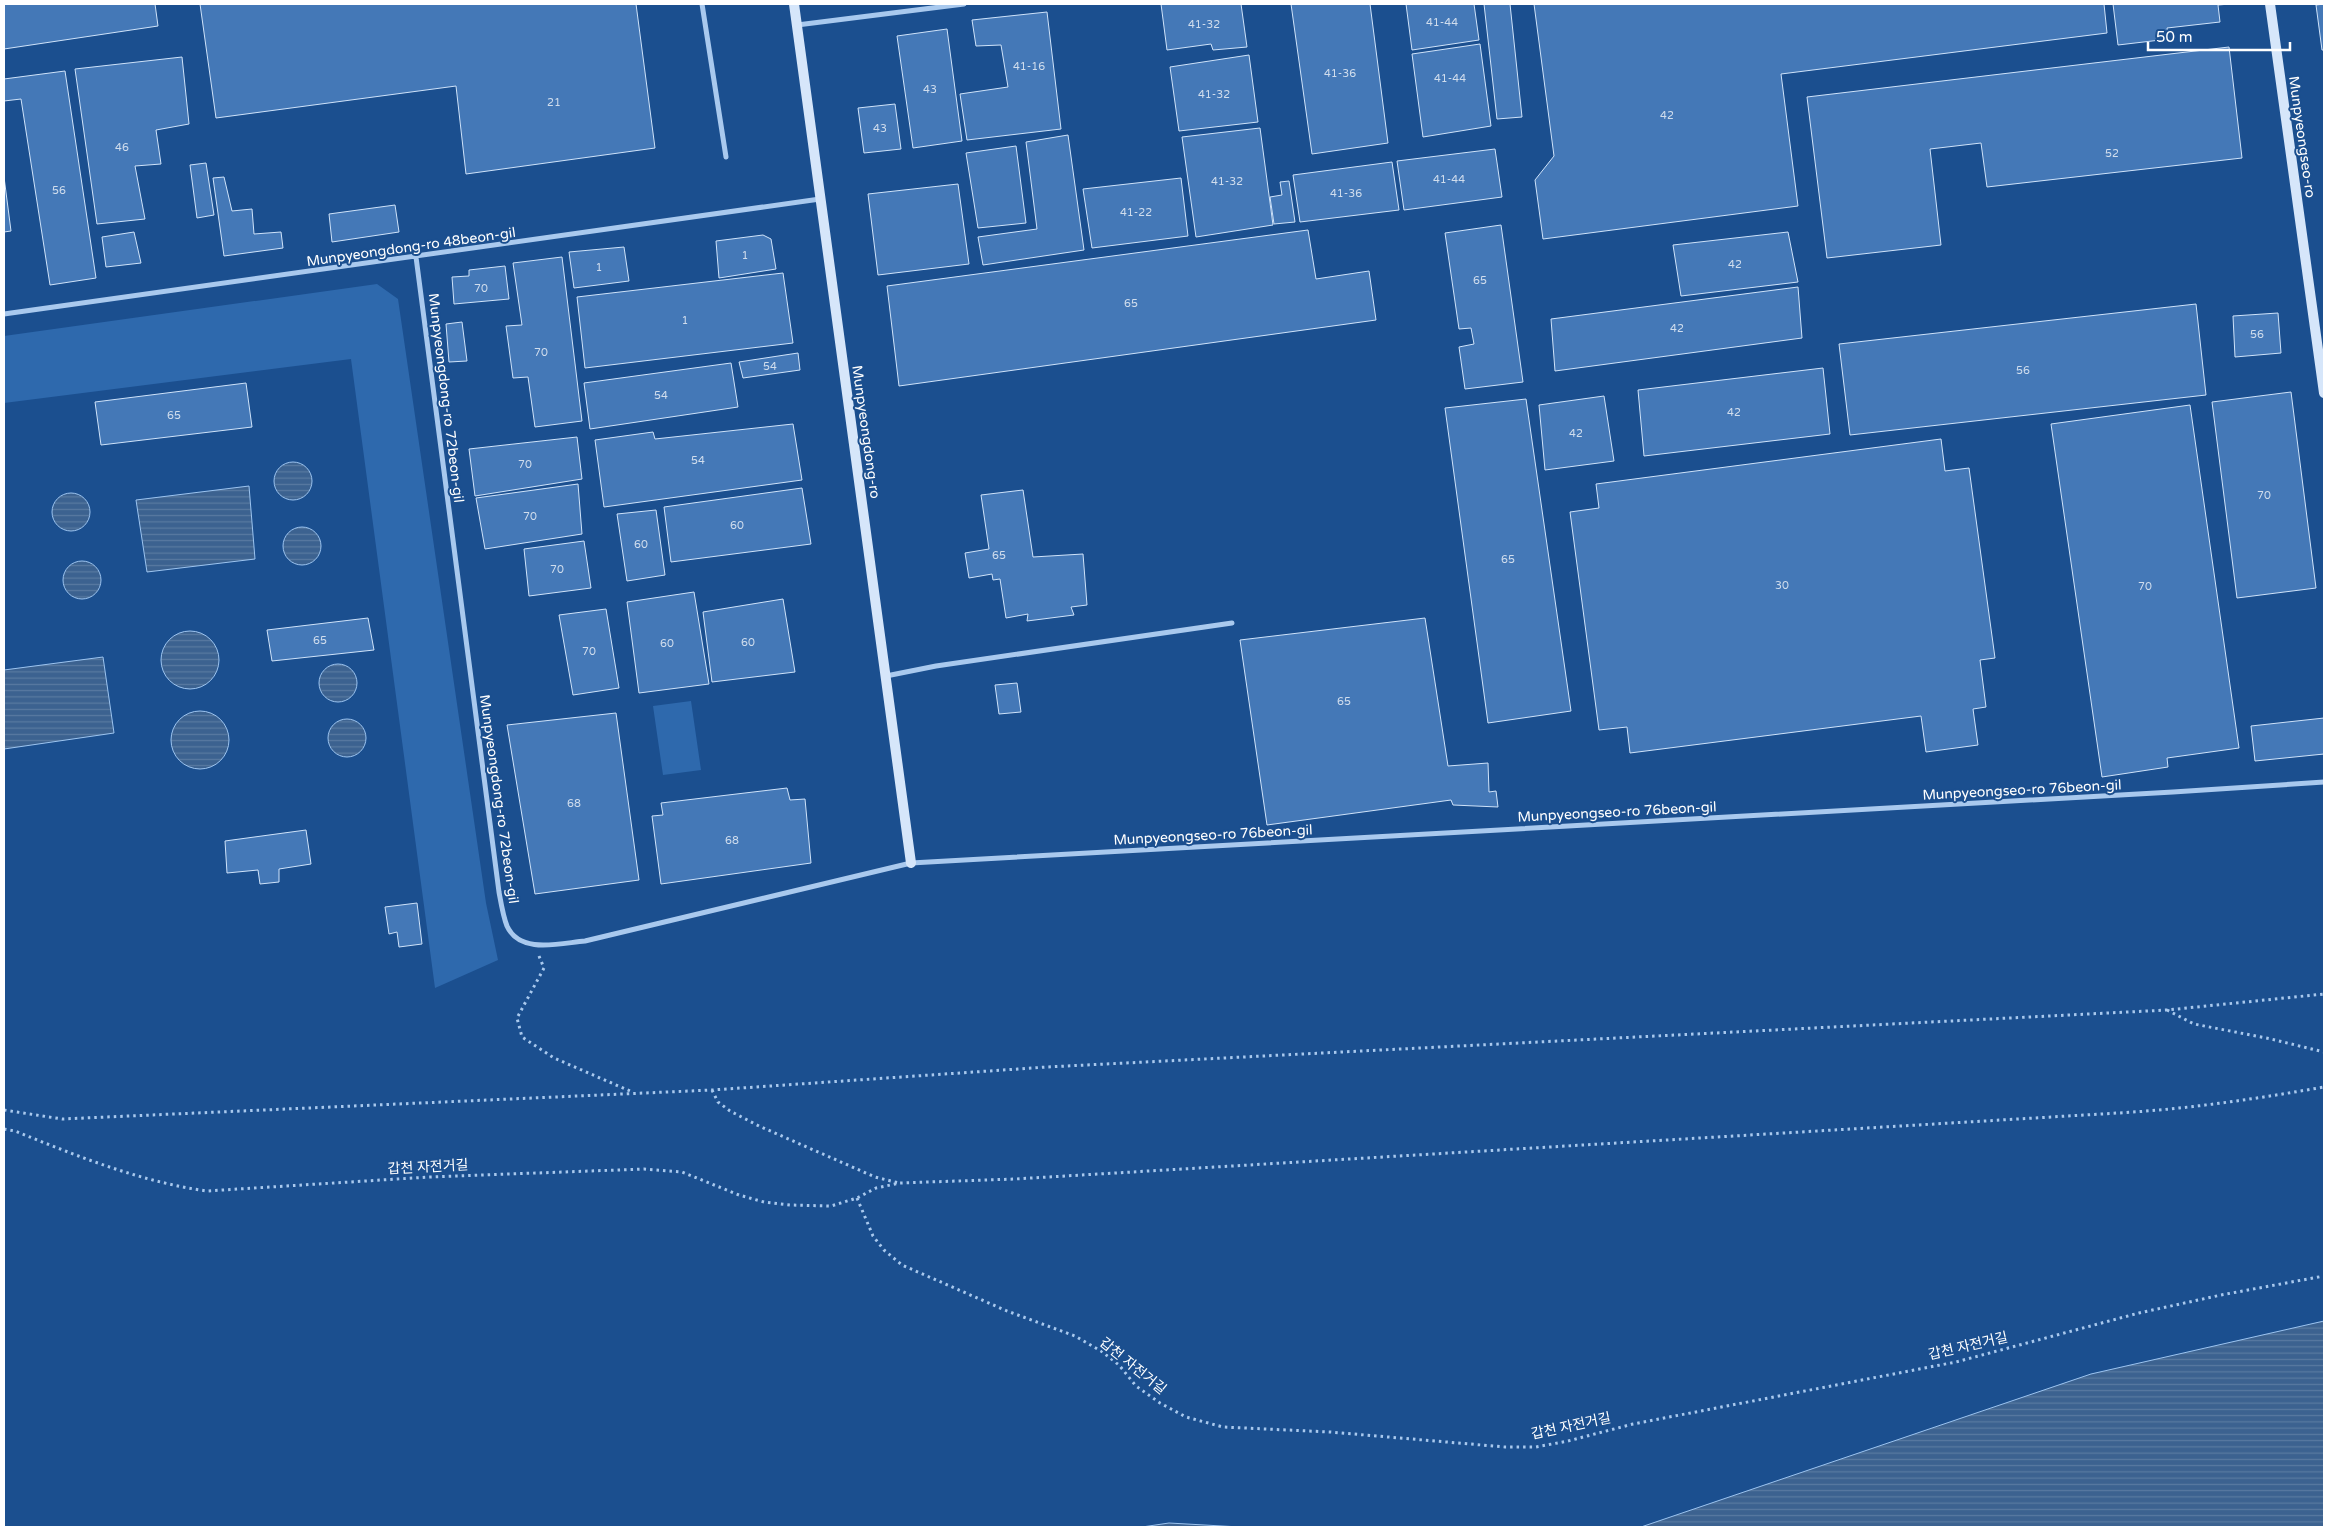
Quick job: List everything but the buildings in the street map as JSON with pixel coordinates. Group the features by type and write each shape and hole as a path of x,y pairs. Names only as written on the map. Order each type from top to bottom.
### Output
{"main road":[{"name":"Munpyeongdong-ro","path":"794,4 912,863"},
{"name":"Munpyeongseo-ro","path":"2270,4 2324,394"}],"street":[{"path":"702,4 726,157"},
{"path":"797,25 964,4"},
{"name":"Munpyeongdong-ro 48beon-gil","path":"4,314 416,258 820,199"},
{"name":"Munpyeongdong-ro 72beon-gil","path":"416,258 499,892 507,927 516,938 536,946"},
{"path":"886,676 936,666 1232,623"},
{"name":"Munpyeongseo-ro 76beon-gil","path":"912,863 2324,782"},
{"path":"536,946 585,941 912,863"}],"path":[{"path":"536,946 544,968 517,1018 522,1037 554,1058 632,1092"},
{"path":"4,1110 62,1119 286,1110 632,1092 712,1090 1047,1067 2167,1010 2324,994"},
{"path":"2167,1010 2194,1024 2271,1038 2324,1052"},
{"name":"갑천 자전거길","path":"4,1129 15,1131 175,1187 207,1191 438,1177 644,1169 682,1172 764,1202 831,1206 857,1198 876,1188 900,1183 1015,1179 2128,1113 2239,1102 2324,1087"},
{"path":"712,1090 718,1102 759,1126 875,1177 900,1183"},
{"name":"갑천 자전거길","path":"857,1198 873,1236 884,1250 902,1265 1007,1311 1075,1336 1101,1351 1119,1366 1136,1386 1160,1403 1186,1417 1223,1427 1330,1432 1506,1447 1536,1447 1568,1441 1633,1424 1956,1362 2139,1313 2221,1295 2324,1276"}],"shaded area":[{"path":"377,284 398,299 486,903 498,960 435,988 351,359 4,403 4,336"},
{"path":"293,462 307,467 312,481 307,495 293,500 279,495 274,481 279,467"},
{"path":"249,486 255,559 147,572 136,500"},
{"path":"71,493 84,499 90,512 84,525 71,531 58,525 52,512 58,499"},
{"path":"302,527 316,532 321,546 316,560 302,565 288,560 283,546 288,532"},
{"path":"82,561 95,567 101,580 95,593 82,599 69,593 63,580 69,567"},
{"path":"190,631 206,636 214,644 219,660 214,676 206,684 190,689 174,684 166,676 161,660 166,644 174,636"},
{"path":"103,657 114,733 4,749 4,670"},
{"path":"338,664 351,670 357,683 351,696 338,702 325,696 319,683 325,670"},
{"path":"691,701 701,770 663,775 653,706"},
{"path":"200,711 216,716 224,724 229,740 224,756 216,764 200,769 184,764 176,756 171,740 176,724 184,716"},
{"path":"347,719 360,725 366,738 360,751 347,757 334,751 328,738 334,725"},
{"path":"2324,1321 2324,1527 1641,1527 2091,1374"},
{"path":"1169,1523 1240,1527 1142,1527"}]}
